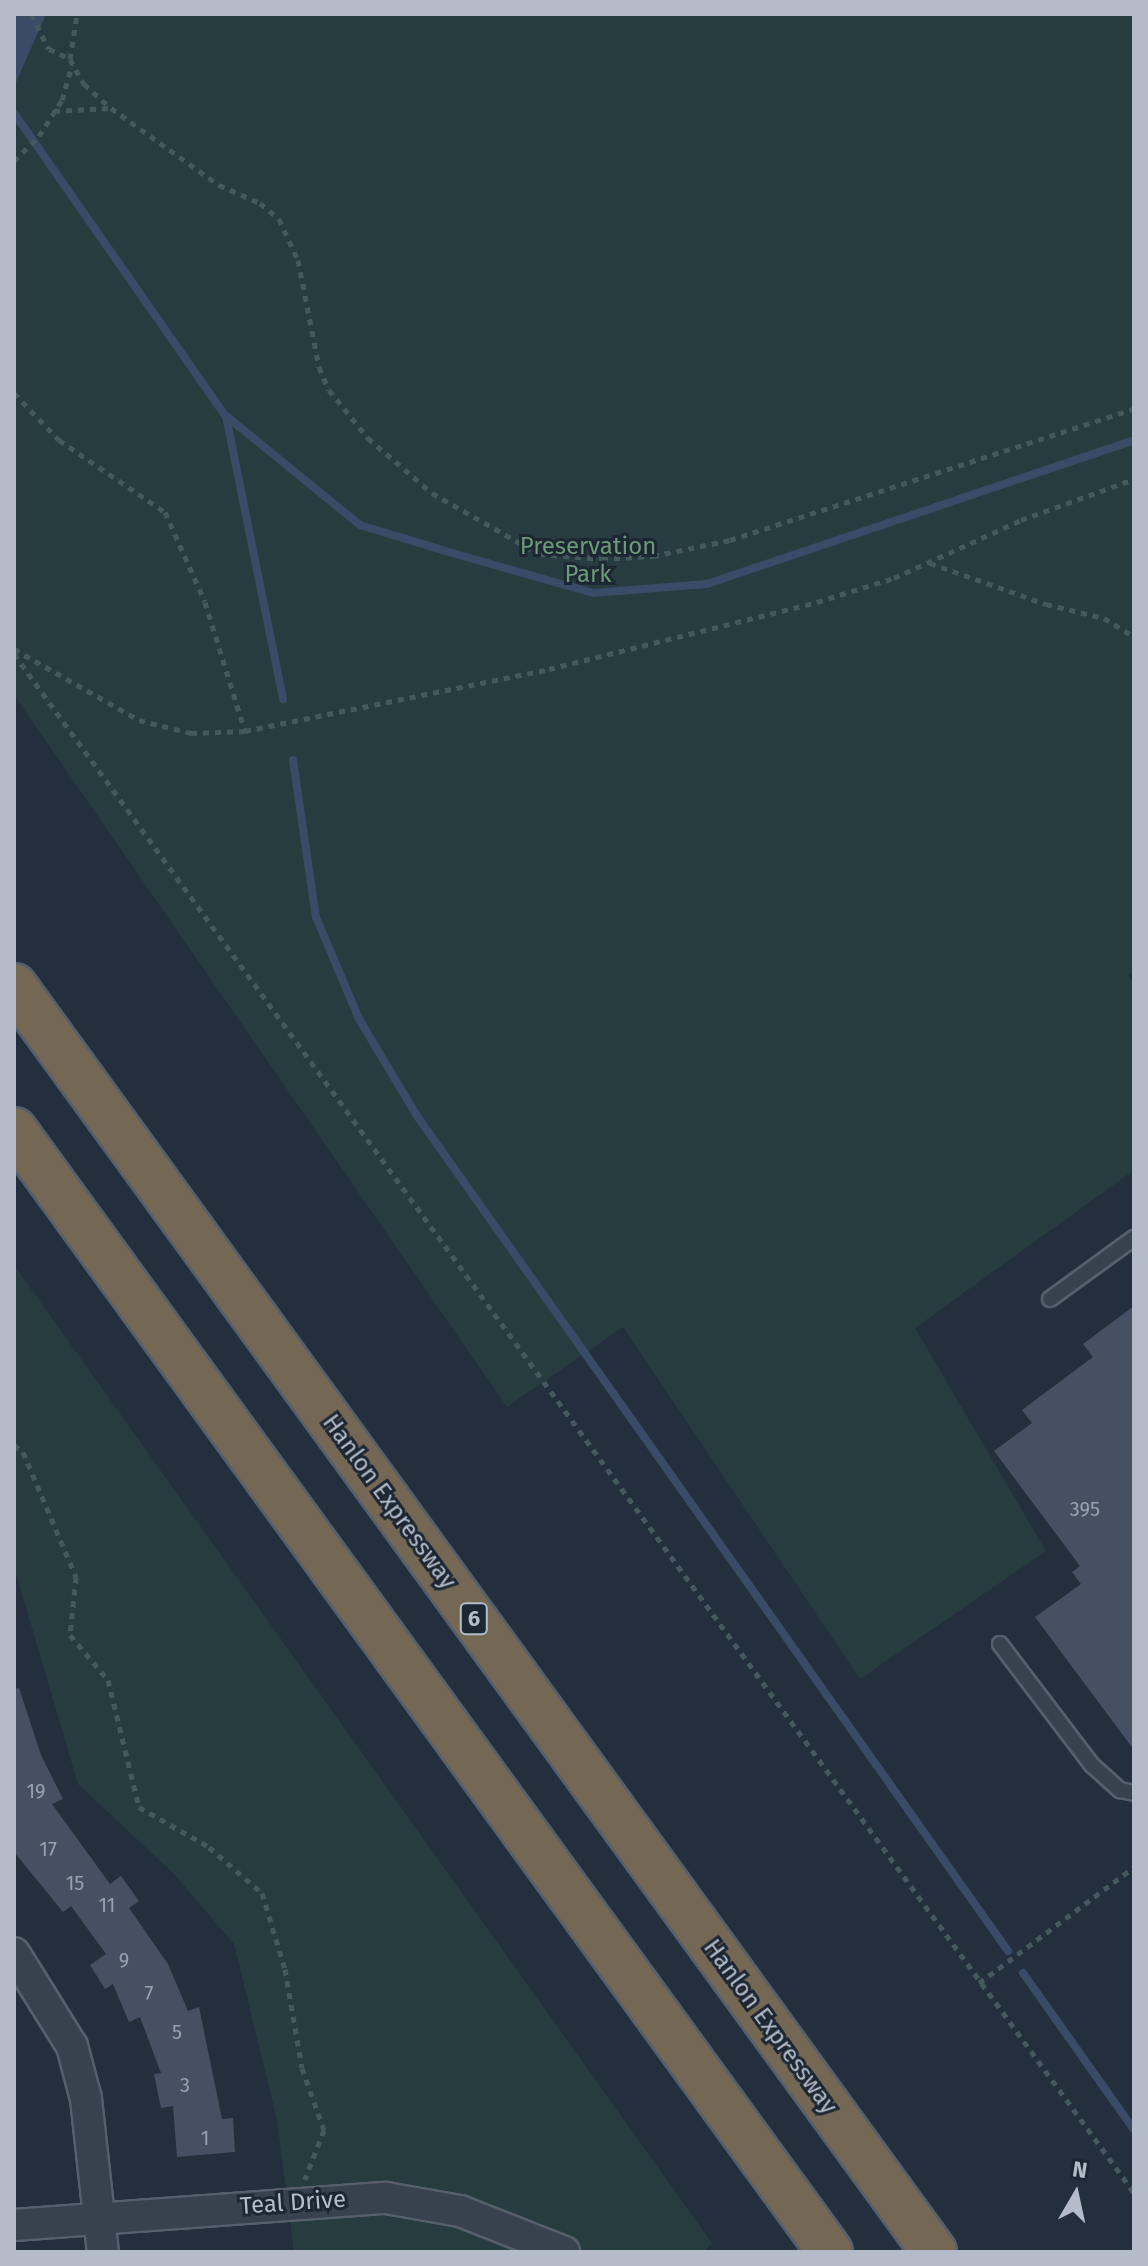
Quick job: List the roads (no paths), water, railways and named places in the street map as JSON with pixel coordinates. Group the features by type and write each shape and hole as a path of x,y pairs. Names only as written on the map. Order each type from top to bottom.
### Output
{"highway":[{"name":"Hanlon Expressway","path":"14,986 934,2252"},
{"path":"14,1130 830,2252"}],"street":[{"path":"14,1953 72,2046 86,2099 103,2252"},
{"name":"Teal Drive","path":"14,2225 296,2202 386,2198 460,2211 564,2252"}],"lane":[{"path":"1050,1299 1134,1238"},
{"path":"1000,1644 1092,1765 1120,1790 1134,1793"}],"water":[{"path":"14,14 46,14 14,87"}],"waterway":[{"path":"14,113 225,415 360,525 452,553 593,593 707,584 1134,440"},
{"path":"226,416 283,699"},
{"path":"293,760 316,917 359,1019 417,1116 1008,1951"},
{"path":"1023,1973 1134,2130"}],"park label":[{"name":"Preservation Park","path":"588,561"}]}
